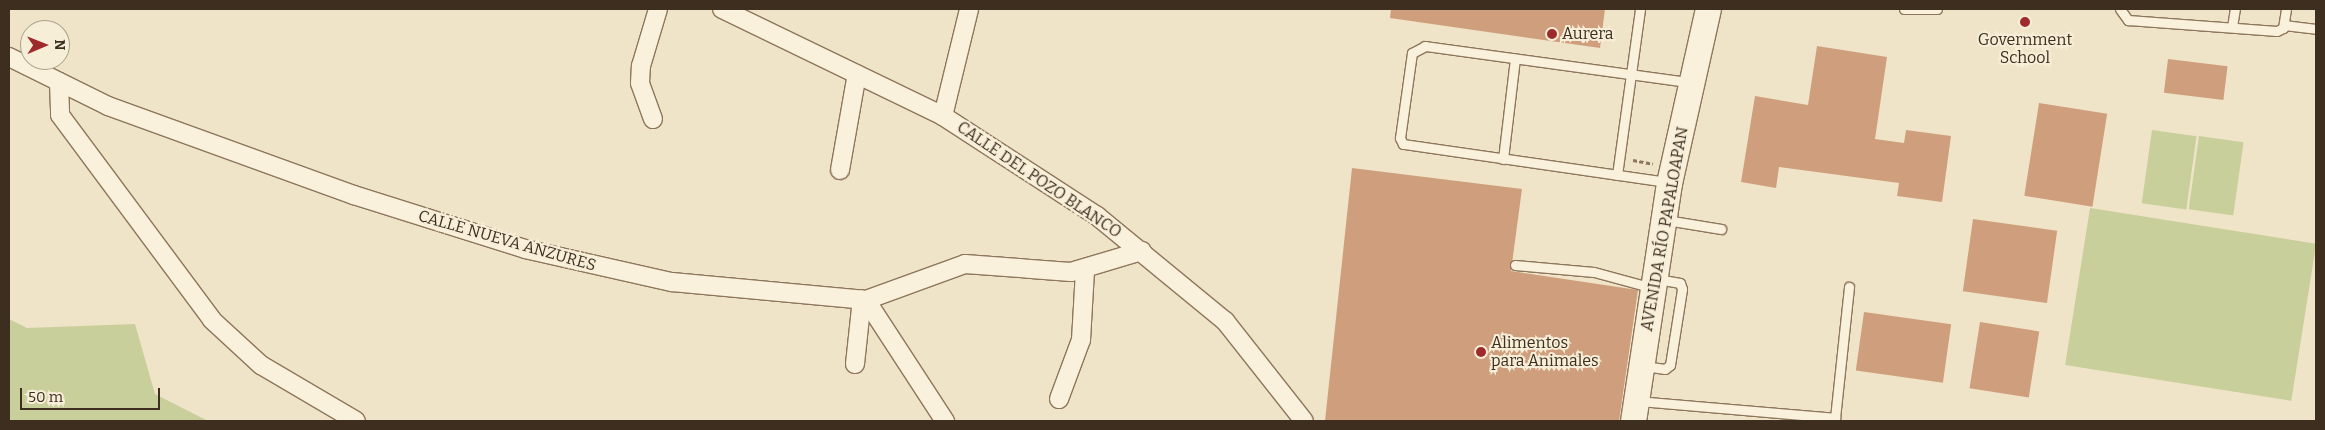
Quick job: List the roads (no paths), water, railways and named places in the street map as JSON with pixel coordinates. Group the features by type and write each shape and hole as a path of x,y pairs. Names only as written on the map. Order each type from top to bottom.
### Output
{"main road":[{"name":"AVENIDA RÍO PAPALOAPAN","path":"1635,411 1669,182 1708,9"}],"street":[{"path":"654,119 640,83 641,66 658,9"},
{"name":"CALLE DEL POZO BLANCO","path":"722,9 943,116 1027,168 1142,251 1242,337 1304,421"},
{"path":"943,116 969,9"},
{"name":"CALLE NUEVA ANZURES","path":"9,57 108,106 232,152 561,259 707,287 864,299 965,264 1085,270 1142,251"},
{"path":"840,170 857,74"},
{"path":"59,82 60,115 225,335 261,365 356,421"},
{"path":"1059,399 1081,340 1085,270"},
{"path":"855,364 864,299"},
{"path":"864,299 945,421"}],"lane":[{"path":"1617,175 1640,9"},
{"path":"1904,9 1937,9"},
{"path":"2120,9 2128,20 2278,31 2284,25 2286,9"},
{"path":"2232,27 2235,9"},
{"path":"2284,25 2316,29"},
{"path":"1669,182 1403,144 1405,94 1412,53 1419,47 1692,83"},
{"path":"1502,159 1515,59"},
{"path":"1663,219 1721,229"},
{"path":"1515,265 1594,272 1654,283"},
{"path":"1635,411 1835,418 1850,287"}],"place":[{"name":"Government School","path":"2025,22"},
{"name":"Aurera","path":"1552,34"},
{"name":"Alimentos para Animales","path":"1481,352"}]}
